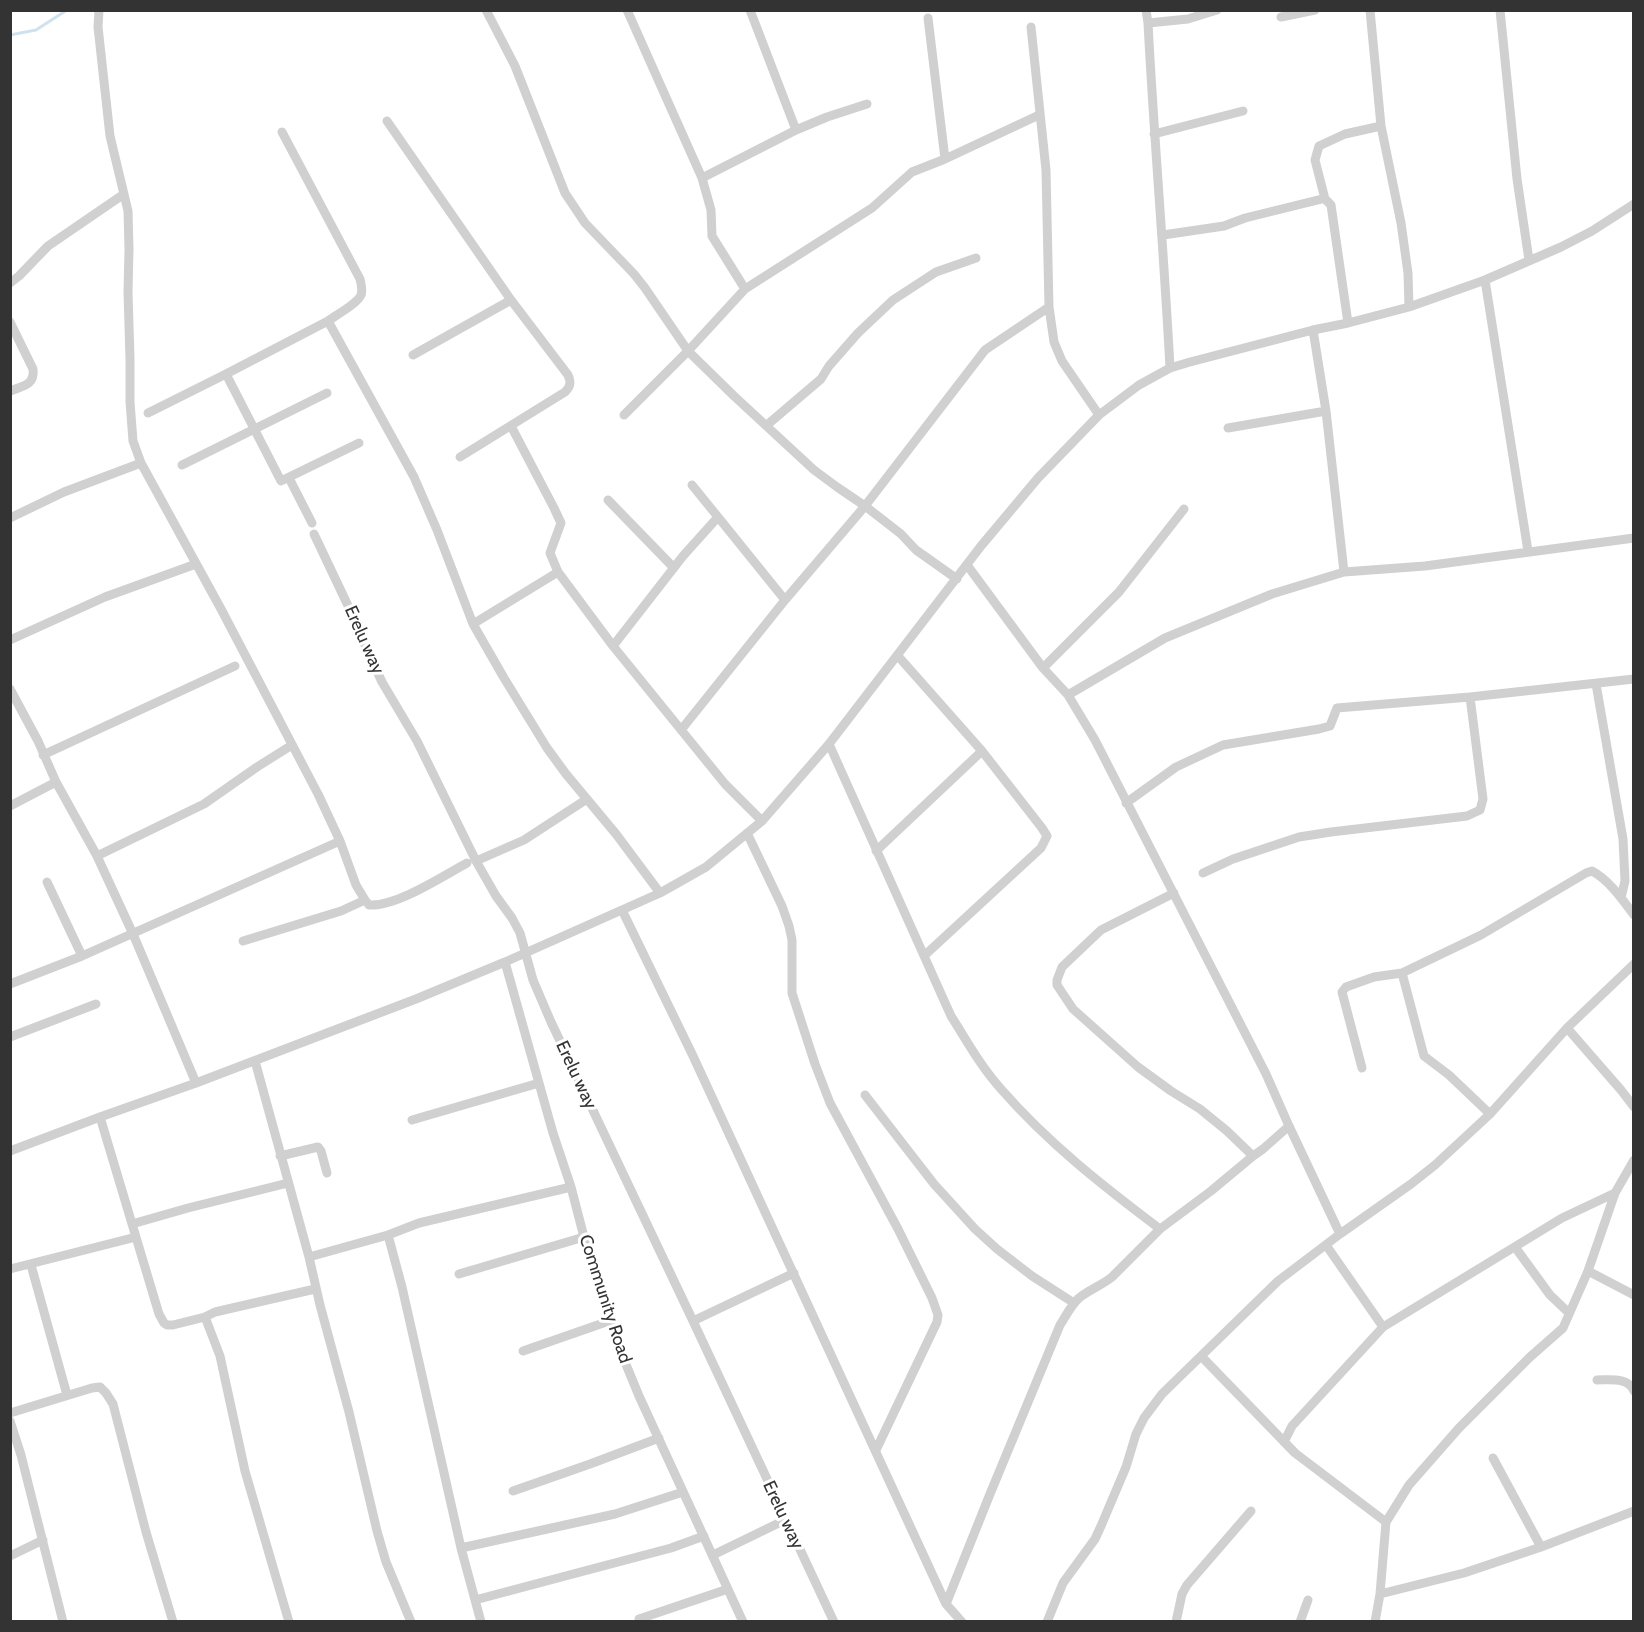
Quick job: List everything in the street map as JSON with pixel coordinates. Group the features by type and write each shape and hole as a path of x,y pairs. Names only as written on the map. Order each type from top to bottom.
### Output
{"street":[{"path":"99,10 99,37 110,136 128,212 130,402 133,441 141,463 318,794 340,841 356,885 365,900 369,905 374,906 393,901 471,862 525,840 587,799"},
{"path":"486,10 515,66 566,193 585,223 634,274 688,351 814,470 865,506 901,534 916,550 957,579"},
{"path":"627,10 702,178 711,210 712,236 745,289"},
{"path":"750,10 796,130"},
{"path":"1146,10 1163,235 1170,368"},
{"path":"1148,23 1188,19 1217,10"},
{"path":"1281,17 1315,10"},
{"path":"1370,10 1381,126 1401,223 1408,273 1409,307"},
{"path":"1500,10 1517,179 1529,260"},
{"path":"928,18 945,159"},
{"path":"1031,27 1046,170 1048,307 1054,342 1062,362 1099,415"},
{"path":"702,178 796,130 867,104"},
{"path":"1154,134 1243,111"},
{"path":"624,415 688,351 745,289 872,208 912,172 1039,115"},
{"path":"387,121 511,300 571,381 566,392 460,457"},
{"path":"1348,323 1331,205 1325,199 1315,160 1319,146 1345,134 1381,126"},
{"path":"148,413 328,321 361,295 360,279 282,132"},
{"path":"10,283 48,246 124,194"},
{"path":"1163,235 1224,226 1245,218 1325,199"},
{"path":"10,1151 416,999 660,893 706,867 762,821 829,744 967,565 1038,478 1099,415 1139,385 1170,368 1409,307 1485,280 1562,247 1634,204"},
{"path":"767,425 821,379 829,366 858,333 892,300 936,272 976,258"},
{"path":"1485,280 1528,551"},
{"path":"413,355 511,300"},
{"path":"681,730 785,600 865,506 985,350 1048,307"},
{"path":"328,321 414,477 473,624 547,748 660,893"},
{"path":"10,322 33,369 34,376 28,384 10,391"},
{"path":"1313,330 1326,411 1344,572"},
{"path":"226,374 253,430 282,481 359,443"},
{"path":"182,465 327,393"},
{"path":"1228,428 1326,411"},
{"path":"511,426 559,518 560,528 550,552 558,572 613,646 725,784 762,821"},
{"path":"10,518 64,492 141,463"},
{"path":"289,478 312,523"},
{"path":"692,485 785,600"},
{"path":"608,500 674,568"},
{"path":"1043,668 1119,592 1184,509"},
{"path":"613,646 674,568 718,517"},
{"name":"Erelu way","path":"314,534 373,663 412,732 471,862 512,918 520,933 533,980 551,1022 834,1622"},
{"path":"1068,695 1165,638 1272,594 1344,572 1425,566 1634,538"},
{"path":"10,640 105,597 196,564"},
{"path":"967,565 1043,668 1068,695 1095,740 1266,1074 1340,1234"},
{"path":"473,624 558,572"},
{"path":"898,656 982,751 1047,836 1041,848 925,955"},
{"path":"43,755 235,666"},
{"path":"1126,803 1176,767 1223,745 1330,726 1337,708 1470,697 1634,679"},
{"path":"1596,684 1623,839 1625,881 1621,898"},
{"path":"10,689 96,856 196,1083"},
{"path":"1203,873 1299,837 1467,816 1480,810 1484,799 1470,697"},
{"path":"829,744 951,1016 974,1052 999,1087 1039,1130 1094,1178 1160,1229"},
{"path":"96,856 204,804 292,745"},
{"path":"876,851 982,751"},
{"path":"10,806 56,782"},
{"path":"747,833 782,906 789,926 792,940 792,993 814,1064 830,1103 898,1229 938,1315 937,1322 876,1450"},
{"path":"10,984 82,956 340,841"},
{"path":"1362,1068 1342,992 1346,987 1374,977 1402,973 1481,935 1592,871 1598,874 1621,898 1634,915"},
{"path":"47,882 82,956"},
{"path":"1174,893 1101,930 1062,967 1057,985 1065,1000 1138,1067 1200,1109 1253,1156"},
{"path":"243,941 341,911 365,900"},
{"path":"622,910 693,1056 946,1604 962,1622"},
{"name":"Community Road","path":"505,962 584,1237 635,1387 743,1622"},
{"path":"1047,1622 1063,1583 1095,1539 1126,1467 1136,1434 1144,1418 1162,1394 1278,1281 1419,1178 1490,1114 1568,1028 1634,964"},
{"path":"1402,973 1424,1056 1449,1075 1490,1114"},
{"path":"10,1037 96,1004"},
{"path":"1568,1028 1634,1107"},
{"path":"255,1061 309,1257 315,1289 349,1412 377,1531 386,1562 411,1622"},
{"path":"412,1120 539,1083"},
{"path":"865,1095 934,1184 975,1229 1032,1276 1074,1303"},
{"path":"100,1117 161,1320 167,1325 315,1289"},
{"path":"946,1604 1060,1325 1074,1303 1081,1296 1105,1283 1160,1229 1212,1191 1289,1126"},
{"path":"280,1156 318,1147 327,1173"},
{"path":"1375,1622 1380,1594 1386,1522 1409,1485 1435,1454 1530,1357 1563,1328 1588,1272 1615,1193 1634,1160"},
{"path":"132,1224 288,1183"},
{"path":"309,1257 387,1235 419,1223 570,1187"},
{"path":"1284,1442 1292,1426 1383,1327 1562,1218 1615,1193"},
{"path":"387,1235 402,1287 460,1548 480,1622"},
{"path":"10,1269 136,1237"},
{"path":"459,1274 584,1237"},
{"path":"1326,1245 1383,1327"},
{"path":"1515,1247 1551,1295 1569,1313"},
{"path":"31,1264 67,1395"},
{"path":"1588,1272 1634,1295"},
{"path":"693,1321 794,1273"},
{"path":"205,1317 220,1356 245,1471 289,1622"},
{"path":"523,1351 612,1320"},
{"path":"1201,1356 1295,1453 1386,1522"},
{"path":"1597,1380 1626,1381 1634,1391"},
{"path":"10,1413 92,1388 99,1387 106,1393 112,1404 173,1622"},
{"path":"10,1421 21,1455 63,1622"},
{"path":"513,1491 659,1438"},
{"path":"10,1458 21,1455"},
{"path":"1493,1458 1541,1547"},
{"path":"460,1548 615,1514 683,1492"},
{"path":"1176,1622 1186,1585 1251,1511"},
{"path":"1380,1594 1464,1573 1541,1547 1634,1511"},
{"path":"713,1555 785,1520"},
{"path":"475,1600 671,1548 704,1536"},
{"path":"10,1556 43,1540"},
{"path":"639,1618 728,1590"},
{"path":"1300,1622 1308,1600"}],"waterway":[{"path":"10,35 36,30 67,10"}]}
